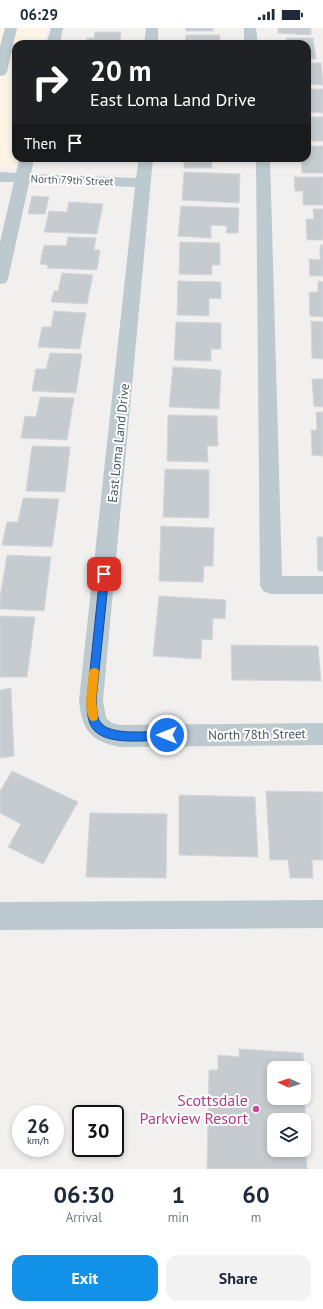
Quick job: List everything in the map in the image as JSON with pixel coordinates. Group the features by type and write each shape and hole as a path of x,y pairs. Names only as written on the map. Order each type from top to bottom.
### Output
{"street":[{"path":"0,72 12,28"},
{"path":"54,40 57,28"},
{"path":"151,40 152,28"},
{"path":"250,28 251,40"},
{"path":"0,279 26,162"},
{"name":"East Loma Land Drive","path":"97,727 92,715 91,700 146,162"},
{"path":"263,162 271,585 323,585"},
{"name":"North 79th Street","path":"0,177 144,183"},
{"name":"North 78th Street","path":"97,727 107,734 120,736 323,734"},
{"path":"0,916 323,914"}],"shaded area":[{"path":"0,28 48,28 45,40 12,40 12,162 17,162 15,168 0,168"}],"building":[{"path":"186,28 213,28 213,31 186,31"},
{"path":"278,28 311,28 311,35 278,33"},
{"path":"95,32 121,32 120,40 87,40 87,38 94,38"},
{"path":"186,35 220,35 220,40 185,40"},
{"path":"286,38 313,38 316,59 311,59 311,40 286,40"},
{"path":"311,63 321,63 323,85 311,84"},
{"path":"311,89 323,89 323,113 311,112"},
{"path":"311,117 323,117 323,141 311,141"},
{"path":"311,146 323,146 323,173 302,173 301,162 311,162"},
{"path":"184,162 211,162 212,168 184,168"},
{"path":"184,172 240,174 239,203 182,200"},
{"path":"294,177 323,177 323,205 303,205 303,191 295,191"},
{"path":"32,196 49,197 45,214 28,214"},
{"path":"69,202 103,204 97,234 44,232 49,211 67,212"},
{"path":"181,206 239,208 238,233 226,233 227,226 211,225 211,238 178,236"},
{"path":"313,209 323,209 323,240 307,240 306,219 314,219"},
{"path":"68,237 96,238 94,250 100,250 97,270 47,268 48,265 40,264 44,245 66,246"},
{"path":"180,242 220,243 220,265 212,265 212,275 179,274"},
{"path":"320,245 323,245 323,276 310,276 309,259 320,260"},
{"path":"62,273 93,275 87,304 51,302 54,291 58,291"},
{"path":"178,281 221,282 221,299 209,298 209,316 177,315"},
{"path":"318,281 323,282 323,317 310,316 309,292 318,292"},
{"path":"54,311 86,313 80,349 38,347 42,327 51,327"},
{"path":"311,321 323,322 323,359 312,358"},
{"path":"176,322 221,323 221,349 211,349 211,361 174,360"},
{"path":"50,353 82,354 76,393 32,391 36,369 46,369"},
{"path":"173,367 221,370 219,409 169,407"},
{"path":"312,379 323,379 323,407 314,406"},
{"path":"40,397 74,398 67,440 21,438 25,416 36,417"},
{"path":"316,412 323,412 323,456 312,455 311,430 317,430"},
{"path":"168,415 217,416 218,446 207,446 208,462 167,461"},
{"path":"32,446 70,447 65,492 26,491"},
{"path":"165,469 209,470 209,518 163,517"},
{"path":"23,498 59,499 52,547 2,545 7,522 18,522"},
{"path":"161,526 214,528 213,566 204,566 203,582 159,581"},
{"path":"317,537 323,537 323,571 318,571"},
{"path":"7,555 51,557 44,611 0,609 0,597"},
{"path":"159,596 226,600 225,619 213,618 212,640 202,639 201,659 153,656"},
{"path":"0,616 35,617 27,677 0,677"},
{"path":"231,645 318,646 321,681 232,680"},
{"path":"11,688 14,756 0,758 0,690"},
{"path":"12,771 78,802 43,864 8,847 21,824 0,813 0,791"},
{"path":"266,791 323,792 323,860 312,860 313,878 290,878 288,860 270,860"},
{"path":"179,795 255,797 258,857 179,855"},
{"path":"90,813 167,814 166,878 86,877"},
{"name":"Scottsdale Parkview Resort","path":"239,1049 303,1053 304,1061 267,1061 267,1105 305,1105 305,1113 267,1113 267,1157 307,1157 307,1169 207,1169 209,1070 218,1070 218,1055 239,1057"}],"slow traffic":[{"path":"93,717 91,700 94,672"}],"place":[{"name":"Scottsdale Parkview Resort","path":"256,1109"}],"route":[{"path":"104,574 91,700 92,715 97,727 107,734 120,736 167,735"}]}
